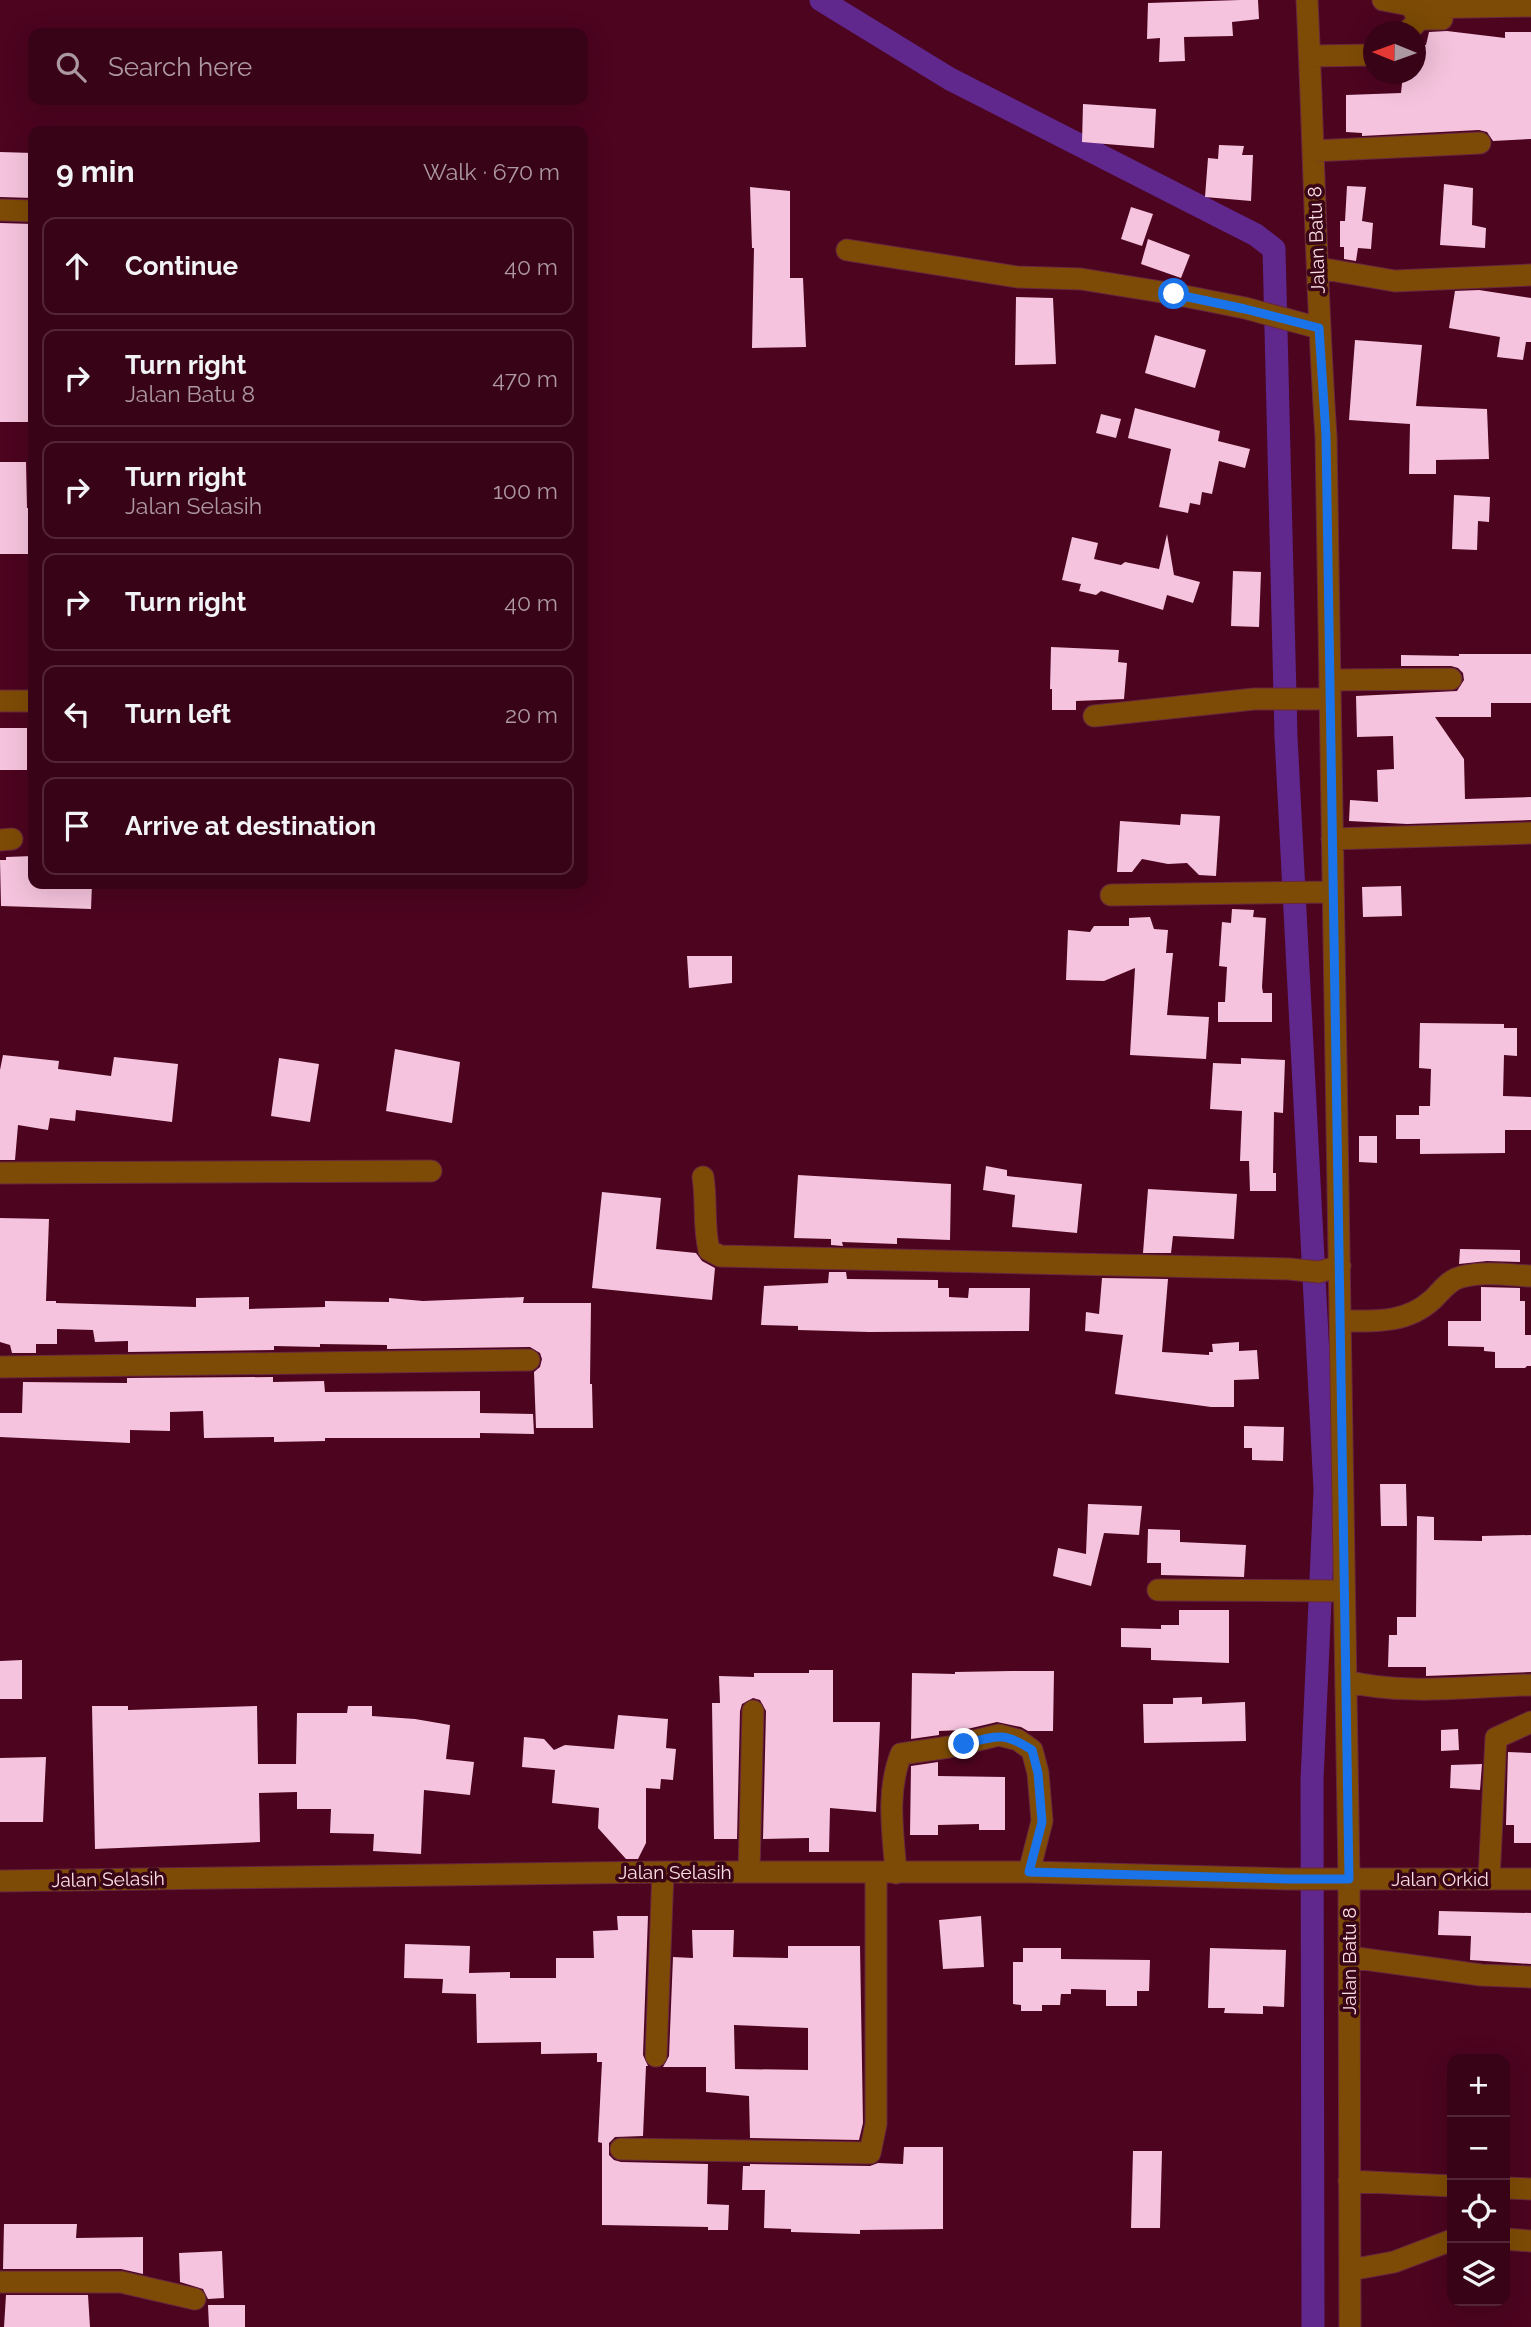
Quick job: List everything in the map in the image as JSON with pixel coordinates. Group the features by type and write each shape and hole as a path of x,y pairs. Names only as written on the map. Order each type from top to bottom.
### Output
{"street":[{"name":"Jalan Batu 8","path":"1307,0 1319,268 1319,328 1326,436 1340,1266 1335,1591 1346,1681 1339,1879 1349,1958 1350,2327"},
{"path":"1383,0 1405,3 1413,19 1524,13"},
{"path":"1310,56 1363,55"},
{"path":"1313,151 1480,143"},
{"path":"0,210 28,211"},
{"path":"847,250 1017,277 1081,279 1245,309 1319,328"},
{"path":"1319,268 1395,282 1531,275"},
{"path":"1094,716 1254,699 1308,698 1330,689 1451,679"},
{"path":"0,701 28,701"},
{"path":"1332,839 1531,833"},
{"path":"1111,895 1333,892"},
{"path":"0,1174 431,1171"},
{"path":"703,1177 707,1199 705,1234 709,1250 720,1256 1289,1269 1319,1272 1340,1266"},
{"path":"1340,1321 1387,1321 1410,1314 1431,1302 1459,1277 1495,1273 1531,1276"},
{"path":"0,1367 529,1360"},
{"path":"1158,1590 1335,1591"},
{"path":"1346,1681 1370,1687 1396,1688 1531,1685"},
{"path":"749,1871 753,1711"},
{"path":"1489,1879 1496,1738 1531,1722"},
{"path":"621,2149 870,2153 876,2124 890,1801 893,1773 901,1754 949,1747 999,1735 1018,1740 1032,1750 1038,1773 1042,1822 1029,1872"},
{"path":"656,2056 663,1871"},
{"name":"Jalan Selasih","path":"0,1881 663,1871 1029,1872 1339,1879"},
{"name":"Jalan Orkid","path":"1339,1879 1531,1879"},
{"path":"1349,1958 1481,1975 1531,1977"},
{"path":"1349,2181 1447,2186"},
{"path":"1510,2188 1531,2189"},
{"path":"1510,2239 1531,2241"},
{"path":"1350,2270 1394,2262 1447,2242"},
{"path":"0,2281 121,2282 195,2298"}],"building":[{"path":"1258,0 1259,19 1232,22 1233,36 1184,37 1185,61 1159,62 1160,38 1147,39 1148,3"},
{"path":"1447,31 1505,38 1505,32 1531,32 1531,139 1493,141 1487,132 1479,130 1362,136 1362,133 1346,132 1346,95 1401,93 1402,84 1426,84 1426,45 1429,32"},
{"path":"1083,104 1156,109 1154,148 1082,142"},
{"path":"1219,145 1244,146 1242,155 1253,155 1251,201 1205,197 1208,158 1218,159"},
{"path":"0,152 28,153 28,198 0,197"},
{"path":"1444,184 1473,188 1472,225 1486,228 1485,248 1440,245"},
{"path":"1347,186 1366,187 1362,221 1373,223 1371,249 1358,248 1356,261 1344,259 1344,247 1340,247 1340,221 1345,221"},
{"path":"750,187 790,191 790,278 803,278 806,347 752,348 754,248"},
{"path":"1131,207 1153,214 1142,246 1121,239"},
{"path":"0,223 28,224 28,422 0,422"},
{"path":"1148,239 1190,255 1181,278 1141,264"},
{"path":"1479,290 1531,298 1531,342 1526,342 1523,360 1497,357 1500,337 1449,328 1455,291"},
{"path":"1016,297 1053,298 1056,364 1015,365"},
{"path":"1155,335 1206,350 1195,388 1145,373"},
{"path":"1355,340 1422,345 1416,406 1487,409 1489,459 1436,460 1436,474 1409,474 1410,424 1349,420"},
{"path":"1135,408 1220,431 1218,441 1250,449 1245,468 1219,461 1212,494 1202,492 1200,505 1190,503 1188,513 1159,507 1171,449 1128,438"},
{"path":"1101,414 1121,419 1116,438 1096,433"},
{"path":"0,462 26,462 28,554 0,554"},
{"path":"1454,495 1490,497 1489,522 1478,521 1477,550 1452,549"},
{"path":"1167,534 1174,575 1200,582 1193,603 1167,595 1163,610 1101,591 1096,595 1079,591 1081,584 1062,580 1072,537 1098,543 1094,559 1159,569"},
{"path":"1233,571 1261,572 1259,627 1231,626"},
{"path":"1051,647 1119,650 1118,662 1127,663 1124,699 1076,701 1076,710 1052,710"},
{"path":"1531,654 1531,703 1491,703 1491,717 1435,717 1464,759 1465,799 1531,797 1531,820 1407,824 1349,821 1350,800 1378,802 1377,770 1394,769 1393,736 1357,737 1356,696 1457,691 1464,680 1463,673 1458,668 1401,666 1401,655"},
{"path":"0,728 27,728 27,770 0,770"},
{"path":"1181,814 1220,816 1216,876 1199,875 1187,863 1168,864 1142,859 1132,872 1117,872 1120,821 1180,825"},
{"path":"28,856 28,889 92,889 91,909 1,906 0,860 6,860 6,857"},
{"path":"1401,886 1402,916 1363,917 1362,887"},
{"path":"1232,909 1254,910 1253,917 1266,918 1262,987 1263,993 1272,993 1272,1022 1218,1022 1218,1002 1225,1002 1227,967 1219,966 1222,922 1231,923"},
{"path":"1150,917 1154,929 1168,930 1166,953 1173,953 1167,1015 1209,1017 1206,1059 1130,1055 1135,968 1104,981 1066,980 1068,930 1090,932 1094,926 1129,926 1129,918"},
{"path":"687,956 732,956 732,983 689,988"},
{"path":"1420,1023 1504,1024 1504,1028 1517,1028 1517,1056 1504,1055 1503,1096 1531,1097 1531,1130 1505,1130 1505,1153 1420,1154 1420,1139 1396,1139 1396,1115 1419,1115 1419,1106 1430,1106 1431,1069 1419,1068"},
{"path":"395,1049 460,1062 452,1123 386,1111"},
{"path":"3,1055 59,1061 58,1069 111,1076 114,1057 178,1064 172,1122 76,1110 75,1121 50,1118 48,1130 18,1125 15,1160 0,1160 0,1070"},
{"path":"279,1058 319,1064 310,1122 271,1116"},
{"path":"1241,1058 1285,1060 1283,1113 1274,1112 1273,1173 1276,1173 1276,1191 1250,1191 1249,1161 1240,1161 1242,1111 1210,1109 1213,1063 1241,1064"},
{"path":"1359,1136 1377,1136 1377,1163 1359,1162"},
{"path":"986,1166 1007,1170 1007,1176 1082,1184 1077,1233 1012,1227 1015,1195 983,1190"},
{"path":"798,1175 951,1184 950,1240 897,1238 897,1244 842,1242 843,1246 831,1245 831,1239 794,1238"},
{"path":"1148,1189 1237,1194 1234,1239 1173,1236 1171,1253 1143,1253"},
{"path":"602,1192 661,1198 656,1249 696,1253 702,1261 715,1268 712,1300 592,1288"},
{"path":"0,1218 49,1219 46,1301 56,1303 196,1307 196,1298 249,1297 249,1309 325,1307 325,1301 389,1302 389,1298 423,1301 524,1297 523,1303 591,1303 590,1384 593,1428 536,1428 534,1372 540,1367 542,1359 540,1353 530,1347 387,1349 387,1345 320,1344 320,1347 274,1346 274,1350 128,1352 128,1341 95,1342 93,1330 57,1329 57,1344 36,1344 36,1353 12,1353 10,1345 0,1342"},
{"path":"1460,1249 1520,1250 1520,1262 1459,1264"},
{"path":"829,1272 846,1272 847,1279 938,1280 938,1288 949,1288 949,1297 968,1298 969,1288 1030,1288 1029,1331 869,1332 798,1330 798,1326 761,1325 764,1286 828,1283"},
{"path":"1102,1278 1168,1279 1162,1352 1209,1355 1209,1352 1213,1352 1212,1344 1239,1342 1239,1351 1257,1350 1259,1379 1234,1380 1234,1407 1211,1407 1115,1394 1123,1335 1085,1331 1086,1312 1099,1314"},
{"path":"1481,1287 1520,1288 1520,1301 1525,1301 1525,1335 1531,1335 1531,1366 1495,1368 1495,1352 1484,1351 1484,1347 1448,1346 1448,1321 1481,1321"},
{"path":"273,1377 273,1382 324,1381 325,1392 480,1391 480,1413 533,1414 534,1434 480,1433 480,1438 325,1438 325,1441 274,1442 274,1437 204,1438 203,1411 170,1412 170,1431 130,1430 130,1443 0,1437 0,1413 22,1413 23,1382 127,1383 127,1378"},
{"path":"1244,1426 1284,1427 1283,1461 1252,1460 1252,1448 1244,1448"},
{"path":"1380,1484 1406,1484 1407,1526 1381,1526"},
{"path":"1088,1504 1142,1506 1139,1535 1104,1533 1091,1586 1053,1576 1058,1548 1086,1554"},
{"path":"1417,1516 1434,1517 1434,1540 1482,1541 1482,1536 1531,1535 1531,1672 1426,1676 1426,1667 1388,1667 1389,1635 1397,1635 1397,1617 1416,1617"},
{"path":"1148,1529 1180,1530 1180,1542 1246,1545 1244,1577 1161,1575 1161,1563 1147,1563"},
{"path":"1179,1610 1229,1610 1229,1663 1151,1660 1151,1648 1121,1647 1121,1628 1161,1629 1161,1625 1179,1625"},
{"path":"22,1660 22,1699 0,1699 0,1661"},
{"path":"809,1670 833,1670 833,1722 880,1722 876,1812 830,1808 829,1852 809,1852 809,1838 763,1839 766,1711 760,1700 753,1698 742,1704 740,1711 737,1839 714,1839 712,1703 720,1703 719,1676 754,1677 754,1673 809,1673"},
{"path":"1054,1671 1053,1731 1028,1731 997,1722 963,1730 939,1731 939,1735 911,1739 912,1673"},
{"path":"1202,1697 1202,1704 1245,1702 1246,1741 1144,1743 1143,1704 1173,1704 1173,1698"},
{"path":"92,1706 128,1706 128,1710 257,1706 258,1764 296,1764 297,1713 347,1713 348,1706 372,1706 372,1716 450,1725 446,1759 474,1762 470,1795 424,1790 421,1854 373,1851 374,1834 330,1833 331,1809 297,1809 297,1792 259,1793 260,1842 95,1849"},
{"path":"618,1715 668,1719 666,1748 676,1749 673,1780 661,1779 660,1789 646,1788 646,1843 638,1859 626,1859 598,1828 599,1808 552,1803 555,1770 522,1767 524,1737 544,1739 554,1750 565,1745 614,1749"},
{"path":"1458,1729 1459,1750 1441,1751 1441,1730"},
{"path":"1508,1752 1531,1753 1531,1843 1514,1843 1514,1825 1506,1825"},
{"path":"46,1757 43,1822 0,1822 0,1758"},
{"path":"938,1762 938,1776 1005,1777 1005,1830 979,1830 979,1824 938,1825 938,1835 910,1835 911,1766"},
{"path":"1482,1764 1480,1790 1450,1788 1451,1765"},
{"path":"1439,1911 1531,1913 1531,1964 1470,1960 1471,1936 1438,1935"},
{"path":"617,1916 648,1916 643,2055 648,2066 643,2136 615,2137 609,2143 609,2155 621,2162 708,2164 707,2204 729,2205 728,2230 708,2230 708,2227 602,2225 602,2143 598,2142 602,2062 597,2062 597,2053 541,2054 541,2042 477,2043 476,1994 442,1993 443,1979 404,1978 405,1944 470,1946 469,1973 510,1972 510,1978 556,1978 556,1958 594,1958 593,1931 618,1930"},
{"path":"981,1916 984,1967 943,1969 939,1920"},
{"path":"692,1930 734,1930 733,1957 788,1958 788,1946 860,1946 863,2123 859,2140 750,2138 749,2096 706,2092 706,2067 663,2067 669,2056 673,1957 693,1958","holes":["734,2025 808,2028 808,2070 735,2069"]},
{"path":"1023,1948 1061,1948 1061,1959 1150,1960 1149,1991 1137,1991 1137,2006 1106,2006 1106,1990 1071,1989 1071,1994 1061,1994 1060,2005 1042,2005 1042,2011 1021,2011 1021,2005 1013,2004 1013,1962 1023,1962"},
{"path":"1210,1948 1286,1950 1284,2007 1263,2006 1263,2014 1224,2013 1225,2008 1208,2008"},
{"path":"904,2147 943,2147 943,2229 860,2230 860,2234 791,2232 791,2229 764,2228 765,2190 742,2190 743,2166 750,2164 903,2164"},
{"path":"1133,2151 1162,2151 1160,2228 1131,2228"},
{"path":"4,2224 77,2224 76,2238 143,2237 143,2274 121,2269 3,2269"},
{"path":"222,2251 224,2298 208,2299 203,2289 180,2282 179,2253"},
{"path":"6,2295 88,2295 90,2327 4,2327"},
{"path":"208,2305 245,2305 245,2327 209,2327"}],"waterway":[{"path":"821,0 950,79 1256,235 1274,249 1286,737 1325,1490 1312,1780 1313,2327"}],"route":[{"path":"964,1744 999,1735 1018,1740 1032,1750 1038,1773 1042,1822 1029,1872 1349,1879 1326,436 1319,328 1174,294"}]}
